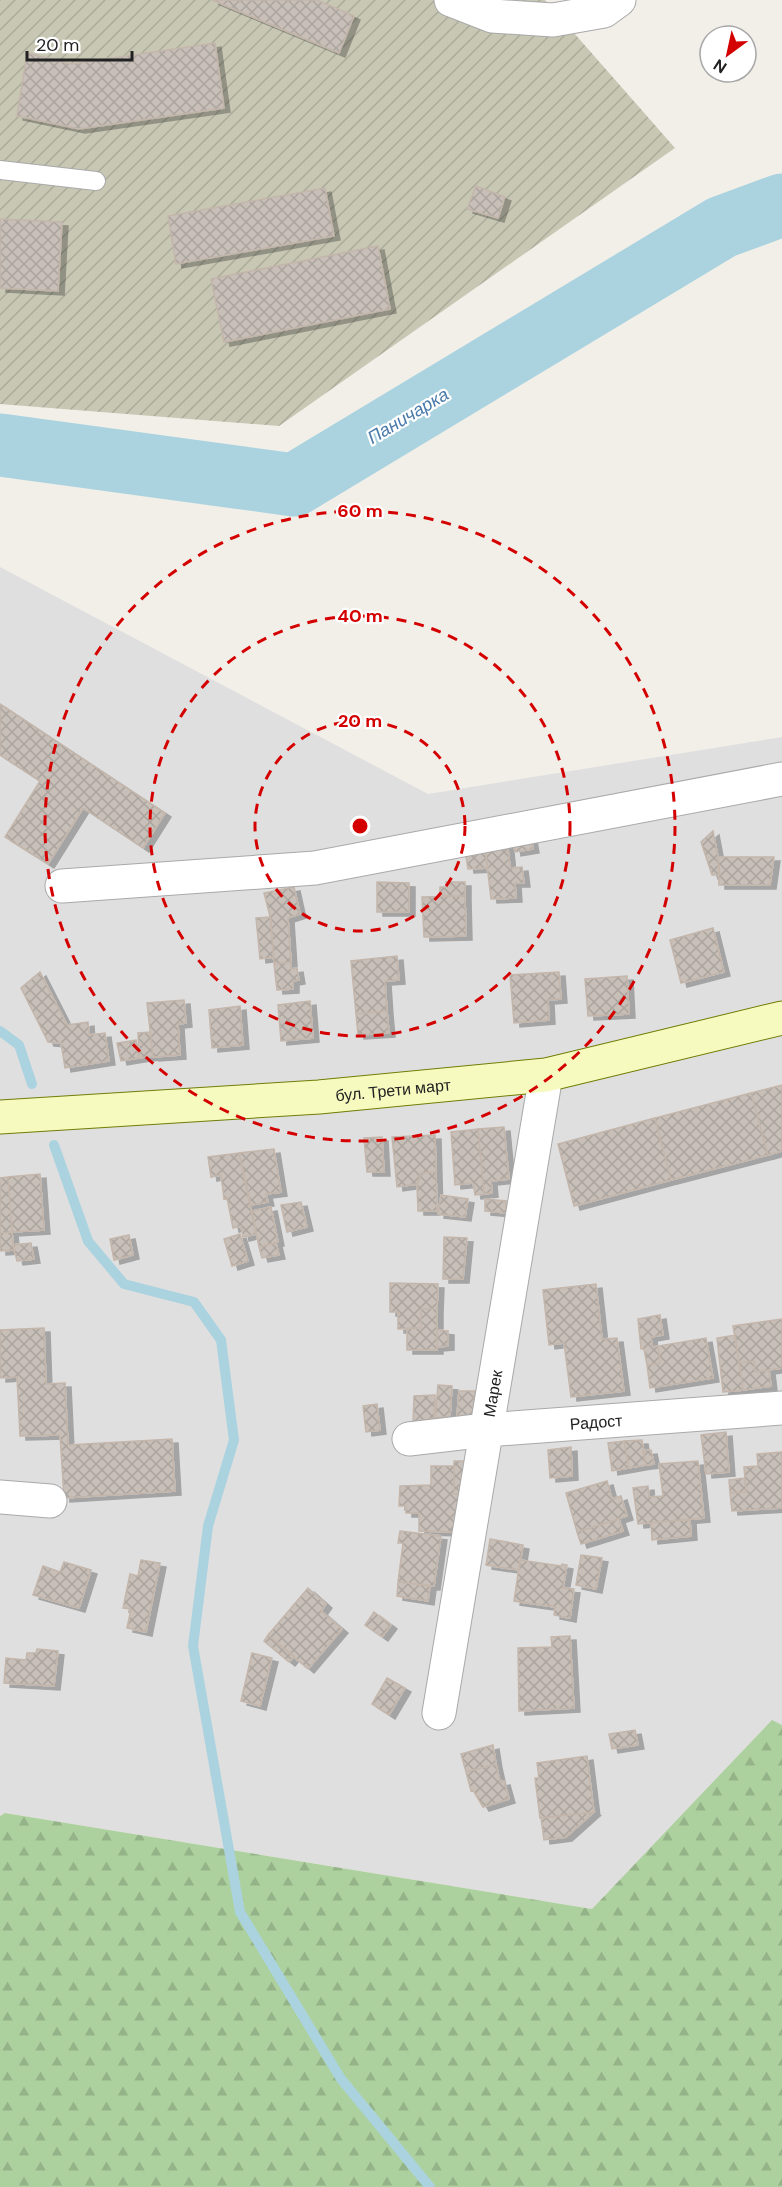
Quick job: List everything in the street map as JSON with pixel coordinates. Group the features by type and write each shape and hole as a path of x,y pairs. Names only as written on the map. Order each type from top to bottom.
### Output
{"street":[{"path":"451,0 492,16 553,20 604,11 619,0"},
{"path":"62,886 315,868 782,779"},
{"name":"бул. Трети март","path":"0,1118 319,1097 546,1075 782,1018"},
{"name":"Марек","path":"439,1713 546,1075"},
{"name":"Радост","path":"409,1439 486,1430 782,1408"},
{"path":"0,1497 50,1501"}],"lane":[{"path":"0,170 96,181"}],"shaded area":[{"path":"0,0 545,0 675,148 279,426 0,404"},
{"path":"0,567 428,794 782,737 782,1725 772,1721 592,1909 5,1813 0,1816"}],"green space":[{"path":"772,1720 782,1725 782,2187 0,2187 0,1816 5,1813 592,1909"}],"building":[{"path":"212,0 317,0 354,16 339,53"},
{"path":"215,43 224,108 79,129 17,116 27,53 71,64"},
{"path":"476,186 505,197 498,218 467,209"},
{"path":"325,188 334,236 176,264 168,216"},
{"path":"0,219 62,222 58,291 0,288"},
{"path":"378,246 390,309 224,342 211,279"},
{"path":"0,704 165,813 143,848 83,808 48,864 5,837 40,781 0,755"},
{"path":"713,831 720,875 712,875 701,842"},
{"path":"531,837 533,849 515,852 513,840"},
{"path":"507,839 510,868 522,867 524,883 515,883 516,898 491,899 485,848"},
{"path":"485,848 488,868 468,869 465,850"},
{"path":"718,857 774,857 770,885 719,885"},
{"path":"377,882 409,883 409,912 377,912"},
{"path":"446,882 465,882 465,896 440,896 440,887 447,887"},
{"path":"294,887 300,914 288,918 291,962 274,964 271,920 264,893"},
{"path":"465,896 466,936 424,937 422,897"},
{"path":"270,917 274,957 260,959 256,918"},
{"path":"713,928 724,972 681,983 670,940"},
{"path":"397,956 399,980 385,981 387,1011 356,1014 351,961"},
{"path":"291,962 291,969 297,968 299,980 293,981 293,989 277,990 274,964"},
{"path":"40,972 67,1025 88,1022 89,1035 105,1033 109,1061 65,1068 61,1043 48,1042 21,988"},
{"path":"559,972 561,999 548,1000 549,1020 514,1023 510,975"},
{"path":"627,976 629,1014 588,1016 585,979"},
{"path":"184,1000 186,1023 178,1024 180,1055 153,1057 147,1003"},
{"path":"310,1001 313,1038 281,1041 278,1005"},
{"path":"240,1006 243,1045 212,1048 209,1010"},
{"path":"387,1011 389,1033 358,1035 356,1014"},
{"path":"150,1032 153,1056 139,1058 138,1033"},
{"path":"136,1040 139,1058 121,1061 117,1043"},
{"path":"782,1085 782,1151 768,1155 751,1093"},
{"path":"751,1093 768,1155 671,1180 655,1118"},
{"path":"655,1118 671,1180 574,1206 558,1144"},
{"path":"504,1127 509,1179 491,1181 492,1193 484,1194 478,1129"},
{"path":"478,1129 484,1194 475,1195 473,1183 455,1185 451,1132"},
{"path":"435,1135 436,1172 421,1173 417,1184 397,1187 392,1137"},
{"path":"382,1137 384,1172 367,1172 364,1138"},
{"path":"274,1149 281,1192 266,1194 268,1202 251,1205 239,1153"},
{"path":"239,1153 256,1234 243,1237 241,1226 233,1228 227,1198 224,1199 221,1175 211,1177 208,1157"},
{"path":"436,1172 437,1211 418,1211 417,1186 421,1173"},
{"path":"40,1174 44,1230 12,1232 8,1177"},
{"path":"8,1177 12,1232 0,1233 0,1178"},
{"path":"441,1195 468,1199 465,1217 438,1214"},
{"path":"485,1199 506,1201 506,1213 485,1211"},
{"path":"301,1202 307,1227 287,1232 281,1205"},
{"path":"271,1207 278,1242 259,1247 252,1211"},
{"path":"12,1232 14,1250 0,1251 0,1233"},
{"path":"240,1234 248,1261 232,1266 224,1239"},
{"path":"129,1235 133,1255 114,1260 110,1239"},
{"path":"444,1237 467,1238 463,1279 443,1279"},
{"path":"31,1243 34,1259 17,1261 13,1245"},
{"path":"276,1243 279,1255 262,1258 259,1247"},
{"path":"390,1283 438,1284 437,1309 421,1309 421,1328 398,1329 398,1312 390,1312"},
{"path":"596,1284 602,1339 617,1338 624,1391 571,1397 564,1343 549,1345 543,1290"},
{"path":"421,1309 437,1309 437,1350 407,1350 407,1328 421,1328"},
{"path":"660,1315 663,1335 651,1337 652,1347 658,1346 660,1363 647,1365 644,1349 641,1349 638,1319"},
{"path":"782,1319 782,1368 755,1372 754,1361 739,1363 733,1326"},
{"path":"44,1328 46,1384 65,1383 68,1445 172,1439 175,1491 64,1498 60,1435 20,1436 17,1377 0,1378 0,1330"},
{"path":"437,1330 448,1331 448,1346 437,1347"},
{"path":"735,1335 743,1390 723,1392 717,1338"},
{"path":"706,1338 713,1378 650,1388 647,1365 660,1363 658,1346"},
{"path":"754,1361 755,1372 769,1370 771,1386 743,1390 739,1363"},
{"path":"438,1385 452,1386 450,1416 435,1418"},
{"path":"459,1391 475,1391 472,1415 457,1416"},
{"path":"435,1395 434,1418 413,1422 414,1396"},
{"path":"377,1404 380,1430 366,1432 363,1406"},
{"path":"726,1432 729,1472 706,1474 701,1435"},
{"path":"642,1440 646,1465 629,1468 624,1441"},
{"path":"624,1441 629,1468 612,1471 608,1443"},
{"path":"571,1447 572,1476 550,1478 548,1450"},
{"path":"651,1450 654,1464 646,1465 643,1451"},
{"path":"782,1452 782,1508 732,1511 730,1493 746,1492 744,1467 758,1466 757,1454"},
{"path":"454,1461 469,1461 464,1495 454,1494"},
{"path":"698,1461 704,1518 638,1524 633,1488 648,1486 649,1497 663,1496 659,1464"},
{"path":"431,1466 454,1466 454,1494 458,1494 457,1532 419,1531 419,1513 406,1513 406,1506 399,1506 400,1486 431,1485"},
{"path":"745,1478 746,1492 730,1493 729,1480"},
{"path":"607,1481 612,1499 621,1496 627,1516 577,1532 566,1493"},
{"path":"619,1519 623,1531 581,1544 577,1532"},
{"path":"690,1519 691,1536 652,1540 651,1523"},
{"path":"400,1531 441,1536 434,1586 398,1582 403,1543 398,1543"},
{"path":"490,1539 523,1545 519,1570 486,1565"},
{"path":"581,1555 602,1558 596,1589 576,1585"},
{"path":"141,1560 160,1563 146,1632 127,1628 131,1609 123,1608 130,1574 138,1576"},
{"path":"520,1560 567,1565 563,1588 574,1589 570,1618 554,1615 555,1607 514,1601"},
{"path":"64,1562 91,1570 79,1608 33,1595 43,1566 60,1572"},
{"path":"398,1582 430,1586 428,1601 397,1596"},
{"path":"308,1588 326,1604 321,1611 342,1629 308,1669 268,1635"},
{"path":"374,1612 391,1625 382,1637 365,1625"},
{"path":"268,1635 294,1656 289,1662 264,1641"},
{"path":"570,1636 574,1708 519,1711 518,1648 552,1647 551,1637"},
{"path":"37,1649 58,1651 54,1686 4,1683 6,1658 26,1660 27,1653 36,1653"},
{"path":"252,1653 272,1658 260,1706 241,1701"},
{"path":"387,1678 405,1688 389,1715 372,1704"},
{"path":"635,1730 638,1745 612,1749 609,1734"},
{"path":"493,1745 496,1764 466,1772 461,1754"},
{"path":"587,1756 594,1812 540,1818 535,1778 539,1778 537,1763"},
{"path":"496,1764 500,1782 504,1781 509,1799 483,1807 473,1790 471,1791 466,1772"},
{"path":"594,1812 566,1837 544,1840 541,1818"}],"waterway":[{"name":"Паничарка","path":"0,445 294,485 722,227 782,205"},
{"path":"0,1031 19,1045 32,1084"},
{"path":"54,1145 88,1241 124,1284 194,1302 221,1340 234,1440 208,1526 193,1646 240,1912 341,2079 430,2187"}]}
